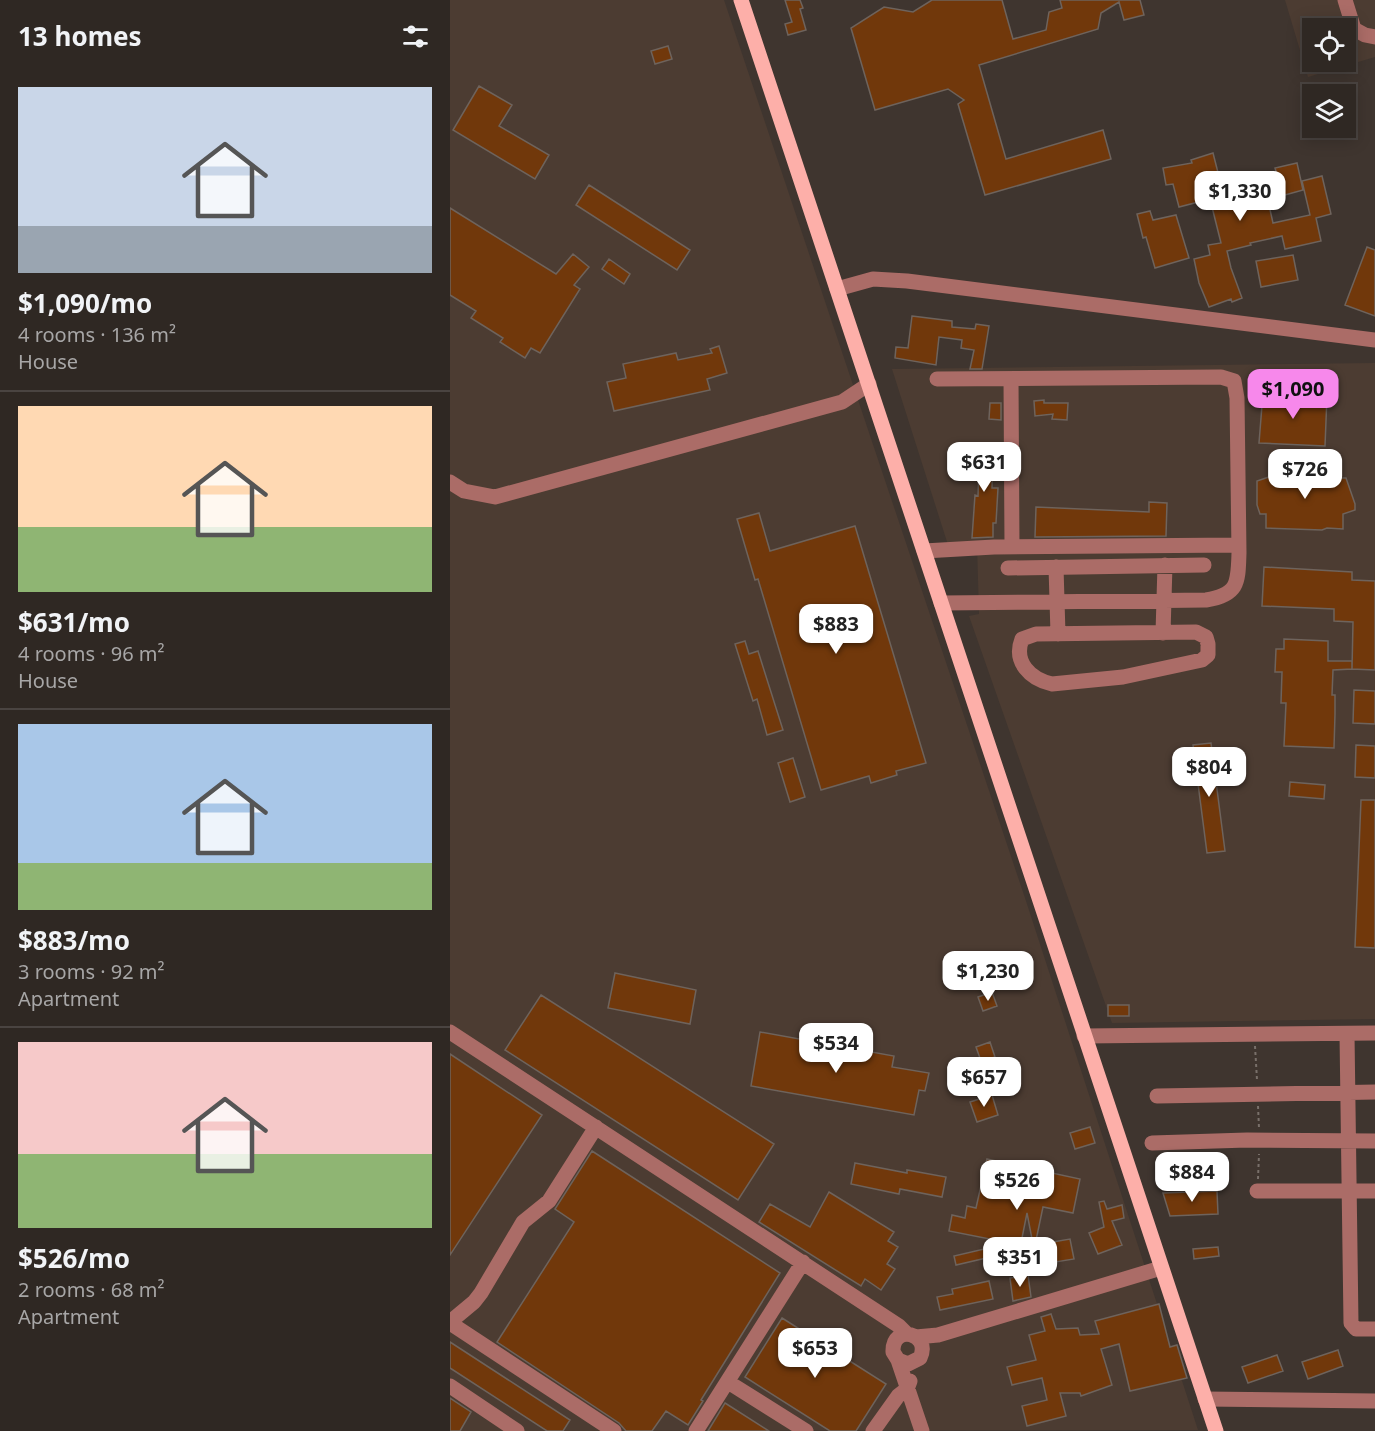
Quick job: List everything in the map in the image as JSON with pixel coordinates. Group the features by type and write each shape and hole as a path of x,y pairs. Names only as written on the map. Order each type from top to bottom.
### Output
{"main road":[{"path":"741,0 1216,1431"}],"street":[{"path":"1345,0 1354,29 1365,35 1375,36"},
{"path":"837,290 873,279 907,281 1375,340"},
{"path":"937,379 1221,377 1234,381 1237,398 1239,545 1238,577 1232,591 1219,598 1206,600 941,603"},
{"path":"1011,379 1012,547"},
{"path":"450,482 464,491 495,497 842,402 868,384"},
{"path":"924,551 1012,547 1239,545"},
{"path":"1008,568 1204,565"},
{"path":"1163,633 1165,566"},
{"path":"1056,567 1058,634"},
{"path":"1163,633 1202,634 1208,644 1208,655 1194,663 1123,677 1052,684 1042,682 1029,672 1019,659 1018,650 1025,637 1036,634 1163,633"},
{"path":"450,1032 899,1326 915,1345 908,1389 898,1396 873,1431"},
{"path":"1084,1036 1375,1033"},
{"path":"1347,1034 1351,1323 1356,1329 1375,1329"},
{"path":"1157,1096 1375,1092"},
{"path":"596,1127 549,1201 523,1222 481,1293 450,1323 614,1431"},
{"path":"1152,1143 1259,1140 1375,1141"},
{"path":"1257,1191 1375,1191"},
{"path":"696,1431 803,1262"},
{"path":"896,1354 897,1338 915,1345 938,1335 1161,1268"},
{"path":"848,1292 878,1320 896,1354 922,1431"},
{"path":"896,1354 908,1364 915,1345"},
{"path":"728,1382 806,1431"},
{"path":"450,1386 517,1431"},
{"path":"1205,1399 1375,1401"}],"path":[{"path":"1255,1035 1259,1140 1257,1191"}],"shaded area":[{"path":"450,0 724,0 1026,901 1198,1430 450,1431"},
{"path":"1285,0 1375,0 1375,57 1356,63 1356,18 1302,18 1302,57"},
{"path":"1307,72 1325,72 1308,77"},
{"path":"1375,363 1375,1019 1112,1023 969,616 979,614 977,544 949,548 892,369"}],"building":[{"path":"785,0 800,0 806,30 788,35 785,24 792,22"},
{"path":"932,0 1002,0 1013,39 1046,30 1049,12 1062,8 1060,0 1140,0 1144,15 1124,20 1119,2 1101,13 1098,29 979,65 1006,159 1103,130 1111,159 985,195 958,104 964,100 948,89 875,110 851,28 884,7 913,12"},
{"path":"668,46 672,59 655,64 651,51"},
{"path":"479,86 512,105 499,126 549,155 535,179 453,130"},
{"path":"1213,153 1226,204 1266,192 1273,223 1310,215 1302,181 1322,176 1331,214 1316,218 1321,241 1285,249 1282,236 1227,251 1242,298 1232,302 1231,299 1209,307 1199,283 1194,259 1210,255 1208,245 1221,243 1210,199 1179,207 1173,184 1166,185 1163,168 1192,163 1191,160"},
{"path":"1297,163 1303,190 1274,198 1269,180 1278,178 1275,168"},
{"path":"589,185 690,250 677,270 576,205"},
{"path":"450,208 556,274 573,254 589,267 574,285 580,289 540,353 531,348 525,358 500,342 503,338 471,318 476,311 450,295"},
{"path":"1150,211 1153,220 1176,215 1189,258 1155,268 1146,237 1143,238 1137,214"},
{"path":"1367,247 1375,250 1375,316 1345,305"},
{"path":"1293,255 1298,280 1261,287 1256,261"},
{"path":"609,259 630,274 624,284 602,269"},
{"path":"912,316 952,321 952,327 975,329 976,324 989,326 982,369 970,369 974,350 961,348 962,340 939,337 936,365 895,358 896,347 908,348"},
{"path":"719,346 727,373 707,379 710,390 614,411 607,382 626,378 623,364 676,353 678,360 712,353 710,349"},
{"path":"1263,393 1327,396 1325,446 1259,443"},
{"path":"1044,400 1044,403 1068,403 1067,420 1052,419 1053,414 1035,416 1034,401"},
{"path":"990,403 1001,403 1001,420 989,419"},
{"path":"974,443 993,445 992,488 998,488 993,537 972,538 979,468 972,467"},
{"path":"1295,468 1333,469 1336,478 1346,478 1355,510 1343,514 1343,529 1266,528 1266,514 1260,514 1257,505 1257,481"},
{"path":"1149,502 1167,503 1166,536 1035,537 1036,507 1149,512"},
{"path":"759,513 770,551 855,526 926,763 896,771 897,775 871,783 869,776 821,790 758,579 755,580 737,519"},
{"path":"1264,567 1352,572 1352,580 1375,581 1375,670 1352,669 1353,622 1334,621 1334,609 1262,606"},
{"path":"1284,639 1328,641 1328,661 1352,661 1352,669 1333,670 1334,748 1284,746 1286,703 1281,703 1282,672 1275,672 1276,649 1284,649"},
{"path":"745,641 749,654 758,651 783,730 767,735 757,699 753,701 735,644"},
{"path":"1354,690 1375,691 1375,724 1353,723"},
{"path":"1211,743 1225,851 1207,853 1193,745"},
{"path":"1356,745 1375,746 1375,778 1355,777"},
{"path":"793,758 805,797 790,802 778,763"},
{"path":"1290,782 1325,785 1324,799 1289,796"},
{"path":"1361,800 1375,800 1375,948 1355,947"},
{"path":"615,973 696,990 690,1024 608,1008"},
{"path":"992,992 997,1006 983,1011 978,997"},
{"path":"541,995 774,1144 738,1200 505,1050"},
{"path":"1108,1005 1129,1005 1129,1016 1108,1016"},
{"path":"760,1032 894,1056 892,1067 929,1073 925,1091 919,1090 914,1115 751,1086"},
{"path":"990,1042 995,1057 981,1061 976,1047"},
{"path":"450,1054 542,1115 450,1255"},
{"path":"992,1095 998,1115 977,1122 970,1102"},
{"path":"1090,1127 1095,1143 1075,1149 1070,1133"},
{"path":"592,1151 780,1273 701,1400 703,1401 688,1425 666,1411 652,1431 626,1431 619,1423 497,1342 574,1222 555,1209"},
{"path":"987,1159 1080,1179 1073,1213 1043,1207 1035,1245 1070,1239 1074,1259 1037,1265 1027,1213 1019,1253 1012,1252 956,1265 954,1256 1010,1243 949,1231 952,1215 965,1218 967,1206 976,1208"},
{"path":"855,1163 907,1173 907,1170 946,1177 942,1197 900,1189 899,1194 851,1184"},
{"path":"1217,1191 1218,1214 1170,1216 1163,1193"},
{"path":"829,1192 894,1232 888,1241 898,1247 887,1264 895,1269 881,1290 865,1279 861,1286 759,1222 770,1204 810,1227"},
{"path":"1104,1201 1107,1209 1122,1205 1124,1218 1112,1221 1122,1245 1098,1254 1089,1233 1104,1227 1099,1202"},
{"path":"1218,1247 1219,1256 1194,1259 1193,1249"},
{"path":"1028,1275 1031,1297 1013,1301 1010,1278"},
{"path":"989,1281 993,1299 940,1310 937,1297 953,1294 952,1289"},
{"path":"1159,1304 1170,1347 1177,1345 1187,1378 1130,1391 1119,1344 1101,1349 1112,1385 1081,1396 1080,1393 1060,1393 1066,1416 1027,1426 1022,1406 1047,1400 1042,1378 1012,1385 1007,1367 1036,1360 1029,1335 1045,1331 1041,1317 1051,1314 1056,1329 1078,1328 1080,1335 1099,1334 1095,1321"},
{"path":"782,1318 886,1384 856,1431 830,1431 745,1377"},
{"path":"450,1342 570,1420 563,1431 547,1431 450,1368"},
{"path":"1338,1350 1343,1366 1308,1379 1302,1362"},
{"path":"1277,1355 1283,1371 1248,1383 1242,1367"},
{"path":"450,1398 471,1412 460,1431 450,1431"},
{"path":"725,1403 769,1431 708,1431"}]}
